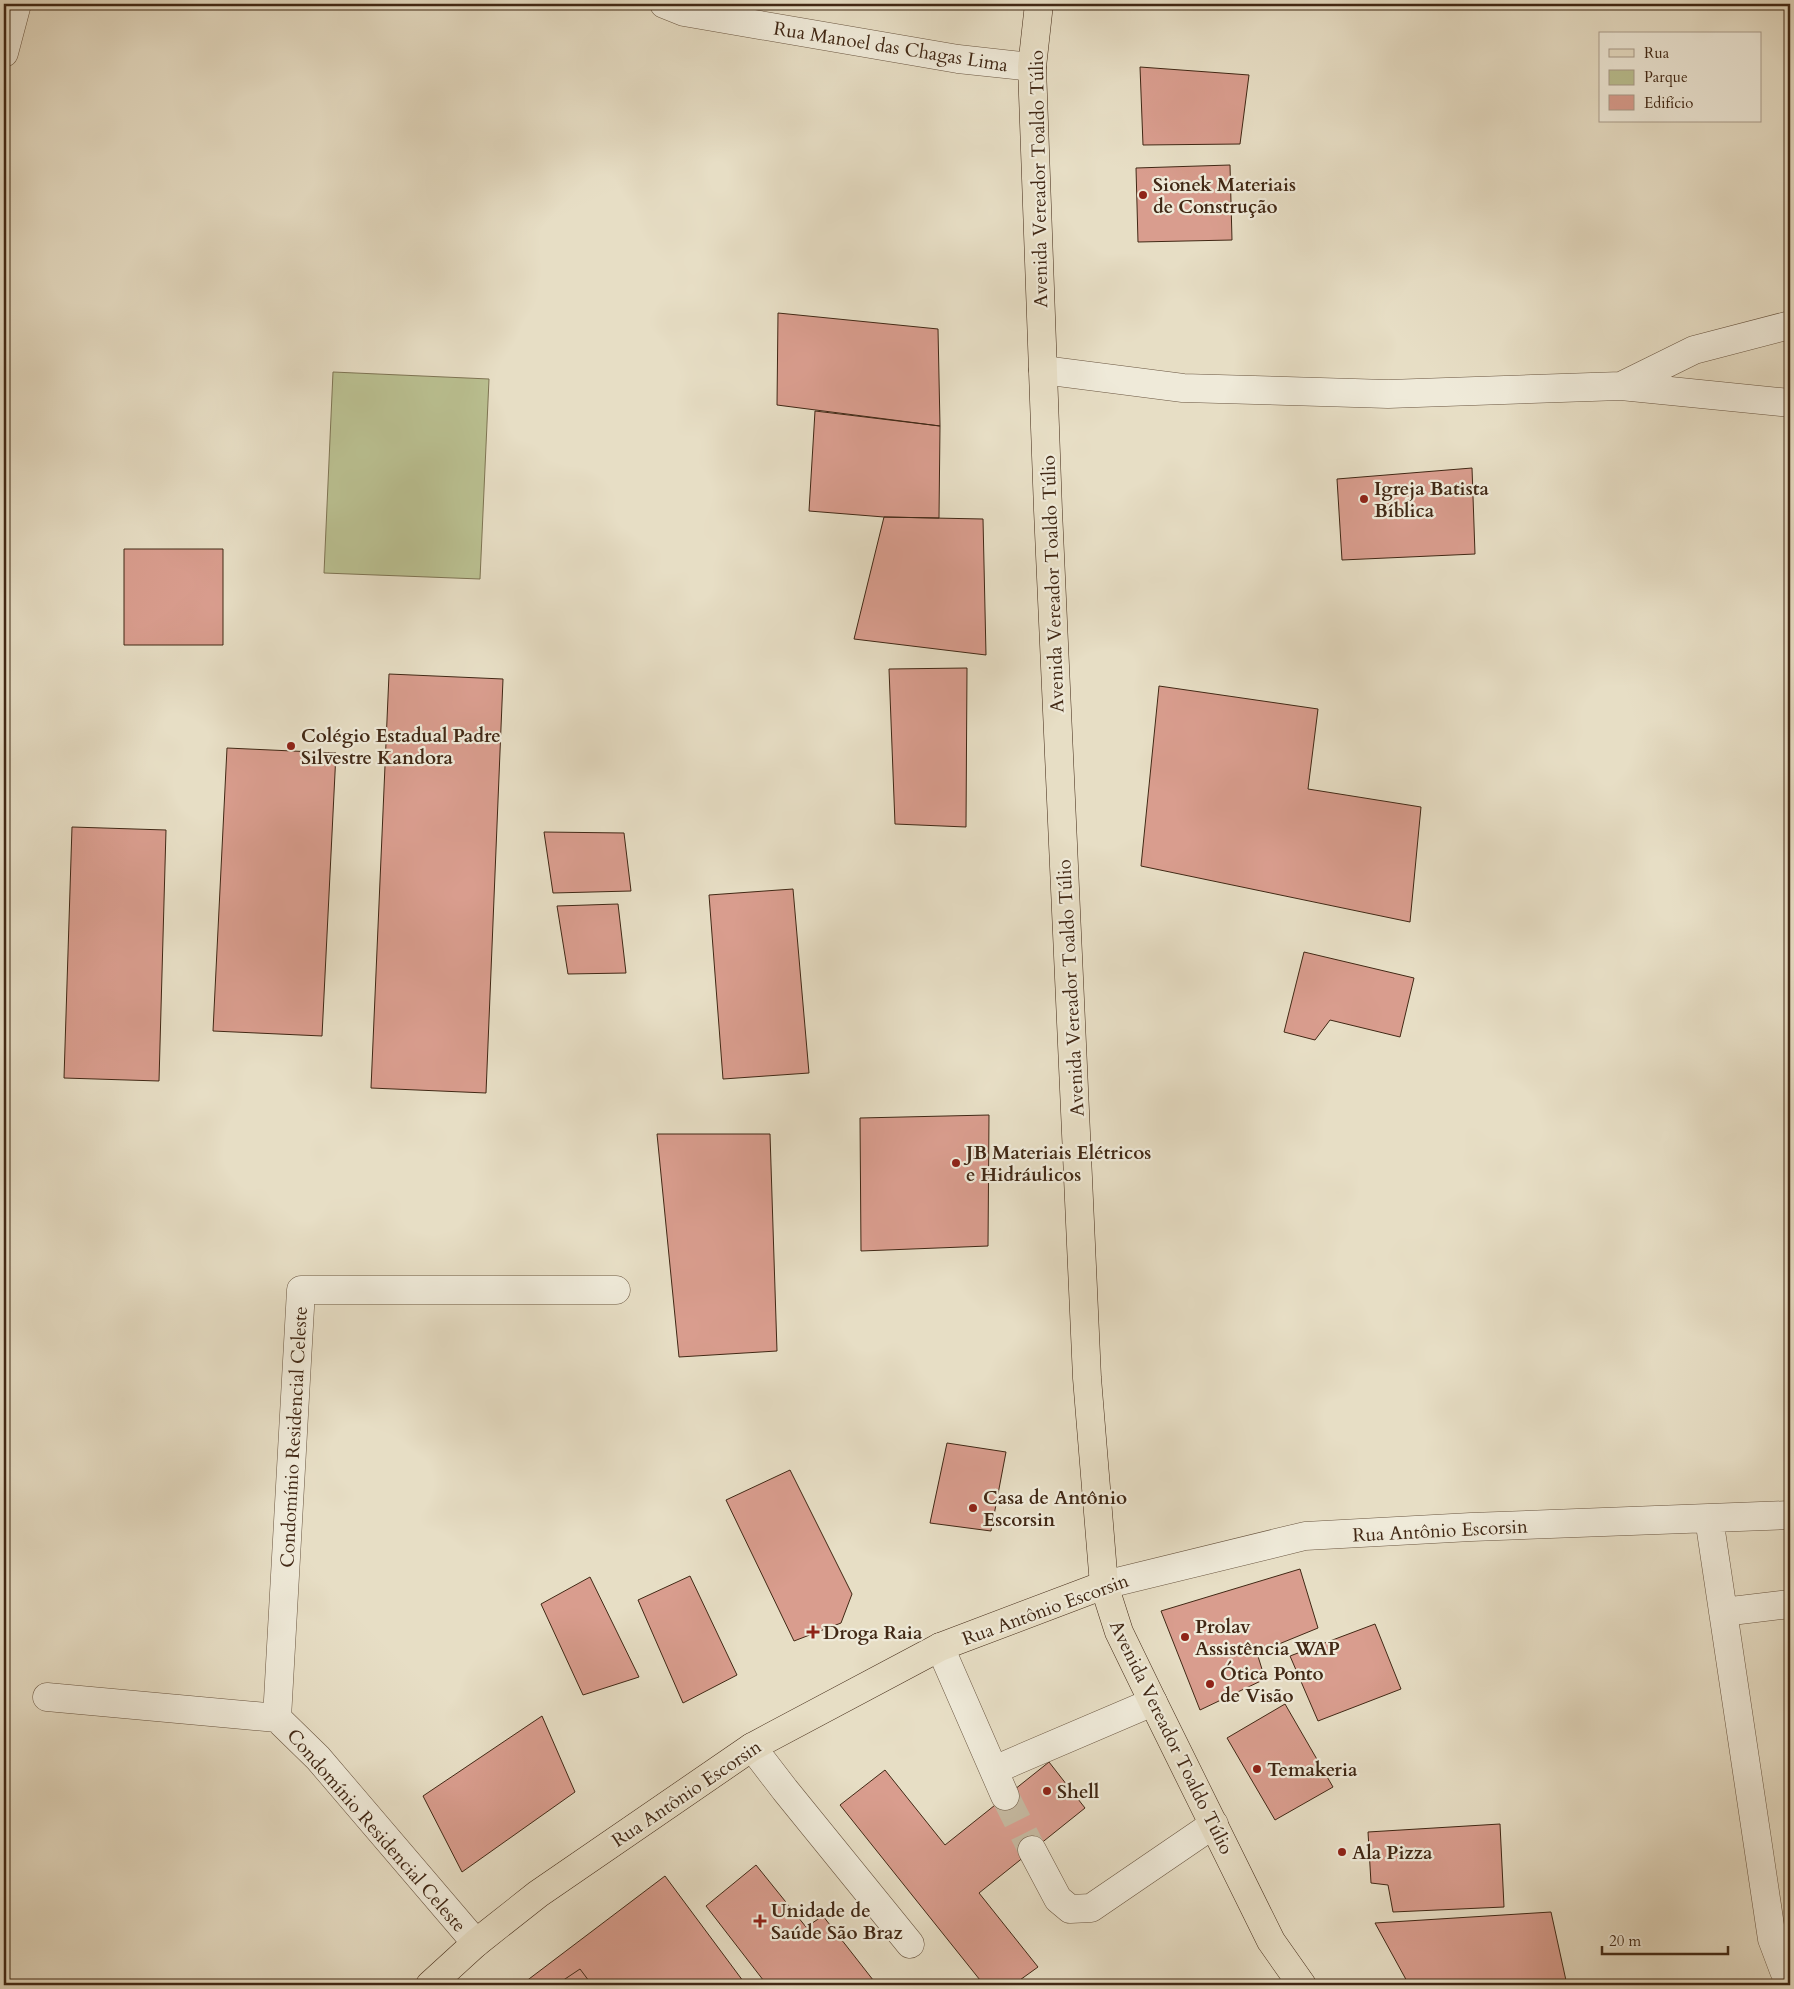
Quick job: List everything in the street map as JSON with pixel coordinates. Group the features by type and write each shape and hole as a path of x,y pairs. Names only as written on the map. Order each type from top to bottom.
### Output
{"main road":[{"name":"Avenida Vereador Toaldo Túlio","path":"1039,4 1032,67 1043,370 1087,1378 1104,1585 1118,1632 1271,1940 1302,1985"},
{"name":"Rua Antônio Escorsin","path":"430,1985 476,1943 538,1894 752,1747 940,1647 1104,1585"}],"street":[{"path":"4,53 17,4"},
{"name":"Rua Manoel das Chagas Lima","path":"664,4 684,12 958,60 1032,67"},
{"path":"1621,386 1694,350 1790,325"},
{"path":"1043,370 1182,388 1388,394 1621,386 1790,403"},
{"name":"Condomínio Residencial Celeste","path":"277,1718 301,1290 616,1290"},
{"name":"Rua Antônio Escorsin","path":"1104,1585 1305,1536 1471,1527 1790,1515"},
{"path":"1709,1518 1772,1939 1784,1971 1790,1973"},
{"path":"1722,1612 1790,1604"},
{"path":"940,1647 1005,1796"},
{"name":"Condomínio Residencial Celeste","path":"47,1697 277,1718 318,1758 476,1943"},
{"path":"994,1770 1153,1702"},
{"path":"752,1747 910,1944"},
{"path":"1032,1850 1058,1899 1070,1909 1091,1908 1214,1824"}],"green space":[{"path":"333,372 489,379 480,579 324,573"}],"building":[{"path":"1140,67 1249,75 1240,144 1143,145"},
{"path":"1230,165 1232,240 1138,242 1136,168"},
{"path":"778,313 938,329 940,426 777,405"},
{"path":"815,411 940,426 939,518 884,517 809,511"},
{"path":"1472,468 1475,554 1342,560 1337,479"},
{"path":"884,517 983,519 986,655 854,639"},
{"path":"124,549 223,549 223,645 124,645"},
{"path":"967,668 966,827 895,824 889,669"},
{"path":"389,674 503,679 486,1093 371,1088"},
{"path":"1159,686 1318,709 1308,789 1421,807 1410,922 1141,866"},
{"path":"227,748 336,753 322,1036 213,1031"},
{"path":"72,827 166,830 159,1081 64,1078"},
{"path":"544,832 624,833 631,891 553,893"},
{"path":"793,889 809,1073 723,1079 709,895"},
{"path":"618,904 626,973 568,974 557,906"},
{"path":"1304,952 1414,978 1400,1037 1330,1020 1315,1040 1284,1032"},
{"path":"989,1115 988,1246 861,1251 860,1118"},
{"path":"657,1134 770,1134 777,1351 679,1357"},
{"path":"947,1443 1006,1452 991,1531 930,1523"},
{"path":"790,1470 852,1594 841,1623 794,1641 726,1500"},
{"path":"1300,1569 1318,1628 1257,1653 1265,1679 1200,1710 1161,1611"},
{"path":"690,1576 737,1675 683,1703 638,1600"},
{"path":"590,1577 639,1677 583,1695 541,1604"},
{"path":"1375,1624 1401,1689 1318,1721 1290,1656"},
{"path":"1285,1704 1333,1787 1275,1820 1227,1738"},
{"path":"542,1716 575,1792 462,1872 423,1796"},
{"path":"1049,1762 1085,1808 979,1893 1038,1967 1013,1985 984,1985 840,1805 885,1770 945,1845"},
{"path":"1500,1824 1504,1907 1393,1912 1388,1885 1371,1883 1368,1832"},
{"name":"Unidade de Saúde São Braz","path":"756,1865 806,1927 823,1916 877,1985 767,1985 706,1906"},
{"path":"665,1876 746,1985 527,1985 525,1982"},
{"path":"1551,1912 1567,1985 1409,1985 1375,1923"},
{"path":"580,1969 592,1985 556,1985"}],"tunnel":[{"path":"1005,1796 1032,1850"}],"place":[{"name":"Sionek Materiais de Construção","path":"1143,195"},
{"name":"Igreja Batista Bíblica","path":"1364,499"},
{"name":"Colégio Estadual Padre Silvestre Kandora","path":"291,746"},
{"name":"JB Materiais Elétricos e Hidráulicos","path":"956,1163"},
{"name":"Casa de Antônio Escorsin","path":"973,1508"},
{"name":"Droga Raia","path":"813,1632"},
{"name":"Prolav Assistência WAP","path":"1185,1637"},
{"name":"Ótica Ponto de Visão","path":"1210,1684"},
{"name":"Temakeria","path":"1257,1769"},
{"name":"Shell","path":"1047,1791"},
{"name":"Ala Pizza","path":"1342,1852"},
{"name":"Unidade de Saúde São Braz","path":"760,1921"}]}
